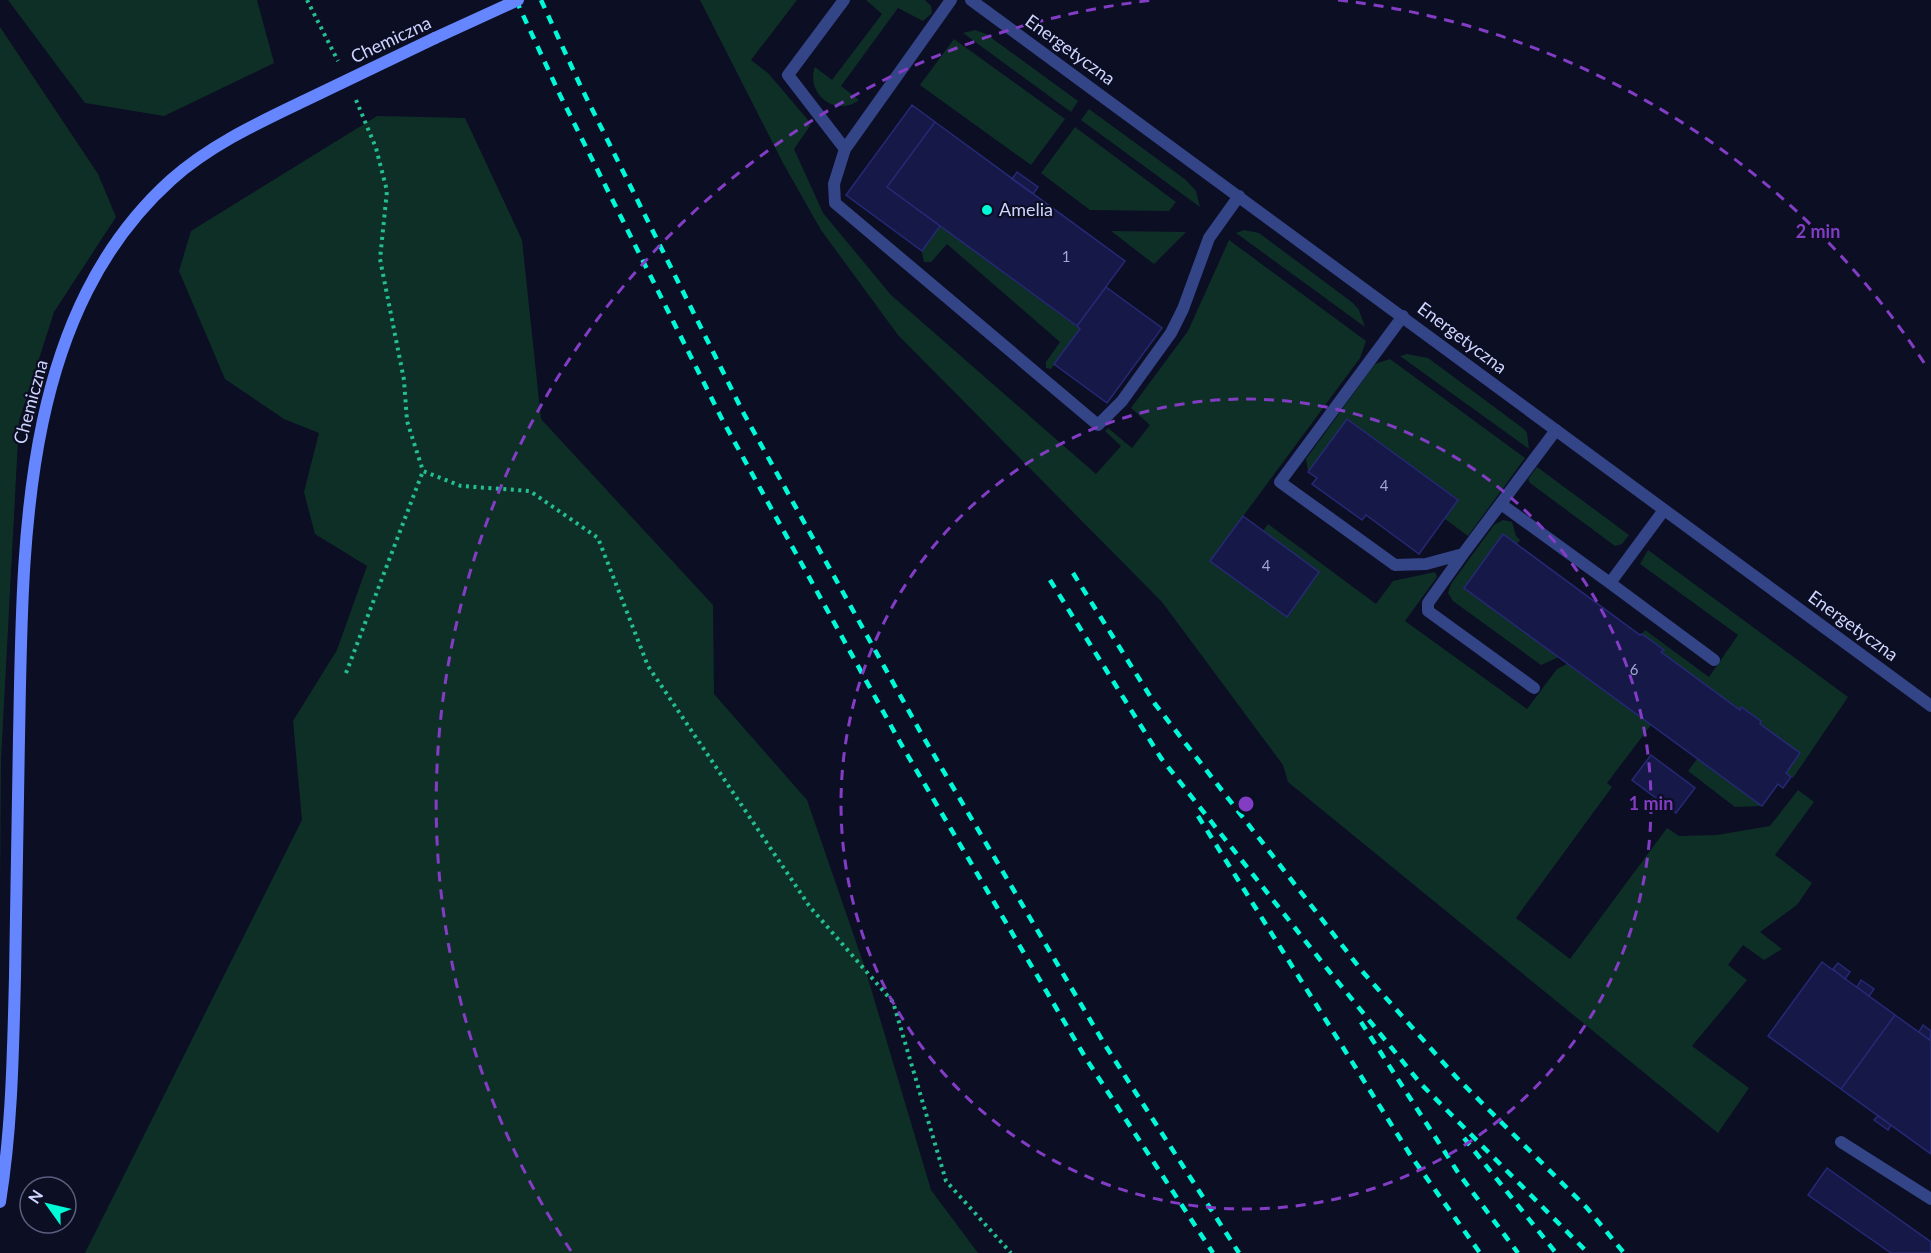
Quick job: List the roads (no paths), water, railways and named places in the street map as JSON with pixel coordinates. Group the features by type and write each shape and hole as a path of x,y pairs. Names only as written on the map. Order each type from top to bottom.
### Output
{"street":[{"name":"Chemiczna","path":"0,1202 6,1167 11,1082 22,607 27,516 41,427 53,382 85,298 105,261 148,203 199,158 228,139 518,0"},
{"path":"844,0 789,75 845,149"},
{"path":"951,0 845,149 834,184 835,202 1098,425 1122,401 1171,333 1183,309 1209,238 1239,196"},
{"name":"Energetyczna","path":"971,0 1931,706"},
{"path":"1403,316 1280,482 1395,565 1426,564 1463,554"},
{"path":"1534,688 1428,611 1428,603 1556,430"},
{"path":"1501,504 1714,660"},
{"path":"1610,583 1664,510"},
{"path":"1841,1142 1931,1199"}],"railway":[{"path":"516,0 560,95 723,421 901,744 1085,1057 1213,1253"},
{"path":"541,0 581,87 744,414 921,733 1105,1045 1239,1253"},
{"path":"1073,573 1155,704 1362,971 1457,1078 1587,1208 1624,1253"},
{"path":"1050,580 1161,758 1329,971 1421,1084 1588,1253"},
{"path":"1198,816 1411,1156 1480,1253"},
{"path":"1361,1022 1459,1174 1518,1253"},
{"path":"1464,1138 1556,1253"}],"place":[{"name":"Amelia","path":"987,210"}]}
